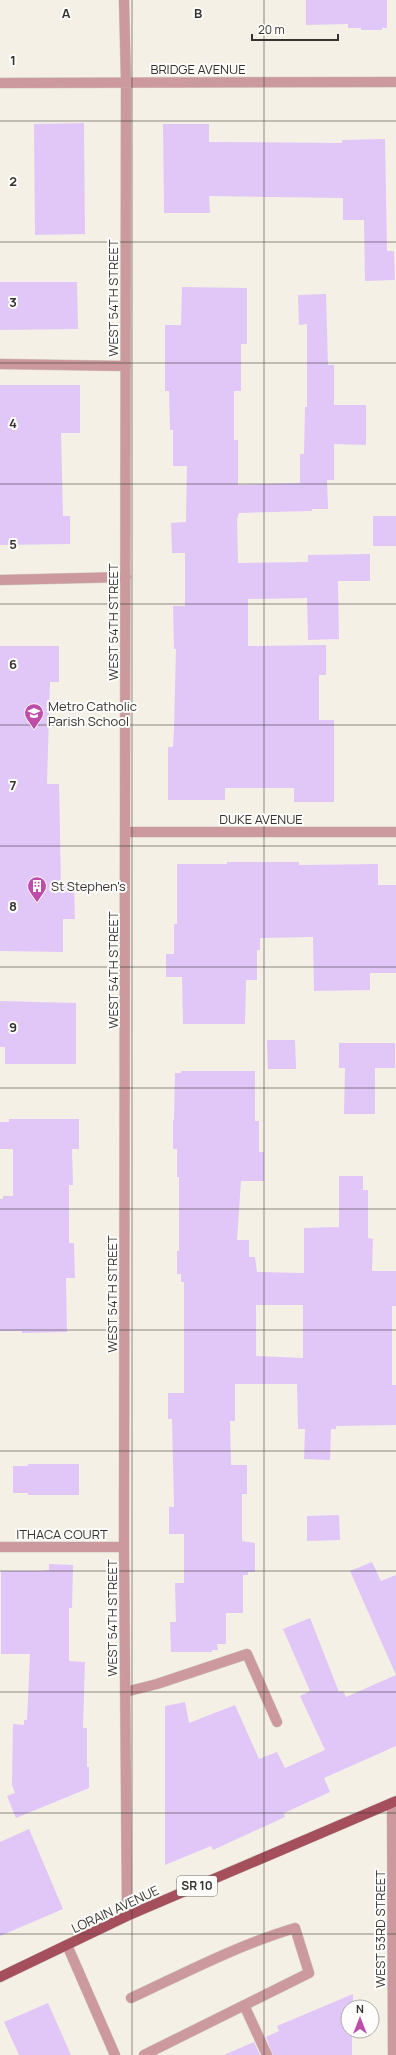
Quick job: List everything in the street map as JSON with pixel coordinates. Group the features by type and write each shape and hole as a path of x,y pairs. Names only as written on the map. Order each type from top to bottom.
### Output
{"main road":[{"name":"LORAIN AVENUE","path":"0,1977 127,1916 394,1802"}],"street":[{"name":"WEST 54TH STREET","path":"124,0 126,82 124,1547 127,1916"},
{"name":"BRIDGE AVENUE","path":"0,83 396,82"},
{"path":"0,364 126,366"},
{"path":"0,580 126,577"},
{"name":"DUKE AVENUE","path":"126,832 396,832"},
{"name":"ITHACA COURT","path":"0,1547 124,1547"},
{"path":"125,1692 157,1684 247,1654 277,1722"},
{"name":"WEST 53RD STREET","path":"393,2055 394,1802"},
{"path":"131,1998 236,1950 295,1928 308,1973 144,2055"},
{"path":"66,1945 115,2055"},
{"path":"244,2005 267,2055"}],"building":[{"path":"306,0 387,0 387,28 382,28 382,30 361,30 361,28 348,28 348,24 306,25"},
{"path":"84,123 85,234 35,235 34,124"},
{"path":"163,124 209,124 209,142 342,143 342,140 385,139 387,251 394,251 395,280 365,281 364,220 343,220 343,198 209,196 210,213 164,213"},
{"path":"0,282 77,282 78,329 0,330"},
{"path":"182,287 247,288 247,344 241,344 241,391 234,391 234,440 238,440 238,485 300,483 300,454 304,454 305,407 307,407 307,324 299,325 298,295 326,294 328,365 334,365 334,405 366,405 366,445 334,444 334,480 327,480 328,509 312,509 312,511 239,513 237,519 238,563 308,562 308,555 370,554 370,581 338,581 339,639 308,640 307,598 248,599 248,646 326,645 326,675 319,675 319,720 334,720 334,802 294,802 294,788 225,788 225,800 168,800 168,747 173,747 174,729 176,649 174,649 173,606 185,606 185,553 172,553 171,523 186,522 187,466 173,466 173,430 170,430 169,391 165,391 165,325 181,325"},
{"path":"0,385 80,385 80,433 61,433 63,516 70,516 70,544 0,545"},
{"path":"373,516 396,516 396,546 373,546"},
{"path":"0,646 59,646 59,682 50,682 47,784 59,784 61,886 74,886 75,919 63,919 63,952 0,951"},
{"path":"227,862 299,862 299,865 378,864 378,885 396,885 396,973 370,973 370,990 314,991 313,937 260,938 260,950 257,950 257,980 246,980 245,1024 183,1024 182,977 166,977 166,954 174,954 174,924 177,924 177,864 227,864"},
{"path":"0,1001 76,1003 76,1064 5,1064 5,1047 0,1047"},
{"path":"267,1040 295,1040 296,1069 268,1069"},
{"path":"339,1043 395,1043 395,1068 375,1068 375,1114 344,1114 345,1068 339,1068"},
{"path":"181,1071 255,1071 255,1121 259,1121 259,1152 264,1152 264,1181 241,1181 237,1240 249,1240 249,1257 255,1257 257,1272 304,1273 304,1228 339,1227 339,1176 363,1176 363,1190 368,1190 368,1238 373,1239 372,1271 396,1271 396,1306 392,1306 392,1385 396,1385 396,1425 336,1426 336,1429 331,1429 330,1460 304,1459 305,1429 298,1429 297,1384 235,1384 235,1421 230,1421 231,1465 247,1465 247,1494 242,1494 242,1541 255,1543 255,1572 248,1572 248,1575 243,1575 243,1613 226,1613 226,1644 217,1644 218,1650 212,1650 212,1652 171,1652 170,1622 176,1622 175,1583 184,1583 184,1534 169,1534 169,1507 174,1507 172,1419 168,1419 168,1393 184,1393 184,1282 181,1282 181,1274 177,1274 177,1251 179,1251 179,1177 177,1177 177,1149 173,1149 175,1073 181,1073","holes":["256,1305 303,1305 303,1358 256,1356"]},
{"path":"9,1119 79,1119 79,1149 72,1149 73,1185 69,1185 69,1243 74,1243 75,1278 66,1278 67,1332 22,1333 22,1331 0,1331 0,1199 3,1199 3,1196 13,1196 13,1149 0,1149 0,1122 9,1122"},
{"path":"28,1464 79,1464 79,1495 28,1495 28,1493 13,1493 13,1466 28,1466"},
{"path":"339,1515 340,1540 307,1541 307,1516"},
{"path":"372,1562 381,1581 396,1575 396,1675 350,1571"},
{"path":"49,1564 73,1565 72,1608 69,1608 69,1661 85,1662 83,1728 87,1728 87,1767 89,1767 89,1788 16,1818 7,1796 15,1793 12,1785 13,1724 24,1725 24,1720 27,1720 30,1654 1,1654 1,1571 49,1570"},
{"path":"310,1618 339,1692 343,1691 346,1697 396,1675 396,1746 324,1778 330,1792 284,1813 285,1817 213,1850 211,1846 165,1865 165,1706 185,1702 189,1723 235,1705 259,1759 277,1752 285,1768 325,1750 300,1696 310,1691 283,1629"},
{"path":"29,1829 63,1909 0,1936 0,1842"},
{"path":"353,1994 353,1999 341,1999"},
{"path":"340,1999 340,2039 352,2039 352,2055 273,2055 266,2037 279,2031 277,2026"},
{"path":"48,2003 71,2055 19,2055 4,2022"},
{"path":"254,2042 260,2055 224,2055"}],"place":[{"name":"Metro Catholic Parish School","path":"34,730"},
{"name":"St Stephen's","path":"37,903"}]}
